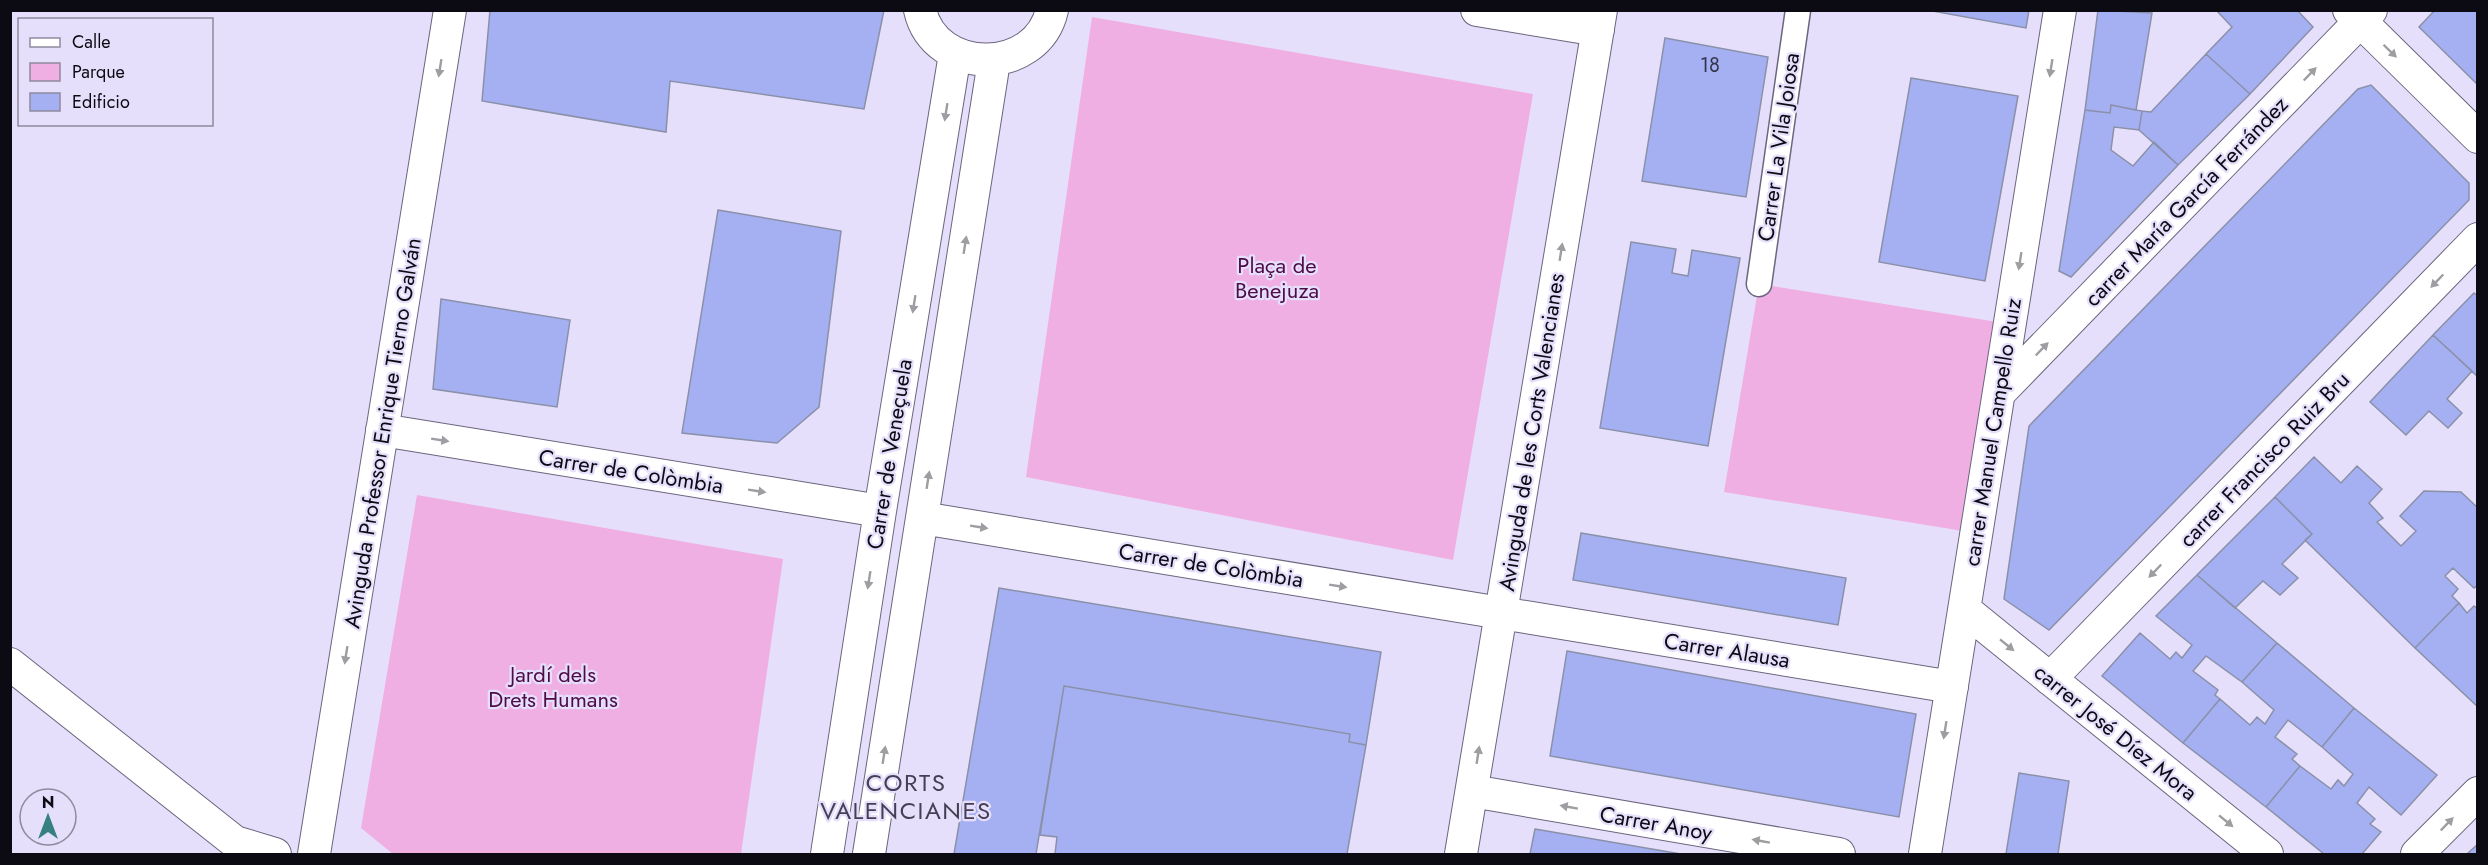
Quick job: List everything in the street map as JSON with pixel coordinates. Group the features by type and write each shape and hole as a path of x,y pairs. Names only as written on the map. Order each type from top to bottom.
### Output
{"street":[{"name":"Avinguda Professor Enrique Tierno Galván","path":"314,855 450,10"},
{"path":"920,10 928,30 936,39 955,54 976,61 994,61 1014,56 1028,47 1041,33 1053,10"},
{"path":"1477,10 1599,20"},
{"name":"Carrer La Vila Joiosa","path":"1759,284 1798,10"},
{"name":"carrer Manuel Campello Ruiz","path":"1925,855 1965,610 1975,532 2001,391 2060,10"},
{"path":"2360,14 2478,137"},
{"name":"carrer María García Ferrández","path":"2001,391 2360,14"},
{"name":"Avinguda de les Corts Valencianes","path":"1461,855 1599,20"},
{"name":"Carrer de Veneçuela","path":"827,855 880,511 955,54"},
{"name":"Carrer de Veneçuela","path":"869,855 994,61"},
{"name":"carrer Francisco Ruiz Bru","path":"2050,679 2478,239"},
{"name":"Carrer de Colòmbia","path":"382,430 880,511"},
{"name":"Carrer de Colòmbia","path":"922,518 1501,613"},
{"name":"carrer José Díez Mora","path":"1965,610 2267,855"},
{"name":"Carrer Alausa","path":"1501,613 1952,687"},
{"path":"10,664 235,842 275,855"},
{"name":"Carrer Anoy","path":"1472,790 1839,855"},
{"path":"2417,855 2478,793"}],"green space":[{"name":"Plaça de Benejuza","path":"1092,17 1533,94 1453,560 1026,477"},
{"path":"1759,284 2010,324 1975,533 1724,492"},
{"name":"Jardí dels Drets Humans","path":"417,495 783,559 741,854 393,854 361,828"}],"building":[{"path":"490,10 884,10 864,109 670,81 666,132 482,101"},
{"path":"1927,10 2029,10 2026,28"},
{"path":"2098,10 2152,13 2136,110 2111,105 2110,113 2085,110"},
{"path":"2216,10 2297,10 2313,27 2250,94 2206,54 2232,27"},
{"path":"2435,10 2478,10 2478,85 2419,27"},
{"path":"1665,38 1768,57 1746,197 1642,181"},
{"path":"2206,54 2250,94 2178,165 2139,130 2142,111 2151,112"},
{"path":"1911,78 2018,96 1985,281 1879,262"},
{"path":"2371,85 2469,183 2469,200 2049,630 2004,599 2029,426 2358,89"},
{"path":"2111,105 2142,111 2139,130 2114,127 2111,150 2133,166 2154,142 2178,165 2071,277 2059,271 2085,110 2110,113"},
{"path":"718,210 841,231 819,407 777,443 682,433"},
{"path":"1631,242 1676,249 1672,273 1688,276 1692,250 1740,258 1708,446 1600,428"},
{"path":"2474,293 2478,296 2478,377 2433,335"},
{"path":"441,299 570,320 557,407 433,389"},
{"path":"2433,335 2472,371 2447,399 2462,413 2448,428 2429,411 2406,435 2370,402"},
{"path":"2314,457 2341,483 2357,466 2382,489 2369,503 2383,518 2377,522 2401,546 2416,531 2400,516 2424,491 2461,492 2478,508 2478,585 2474,588 2453,568 2445,576 2458,589 2452,596 2459,603 2415,648 2305,540 2312,534 2275,497"},
{"path":"2275,497 2312,534 2282,564 2298,578 2280,595 2263,581 2235,608 2197,575"},
{"path":"1581,533 1846,578 1838,625 1573,580"},
{"path":"2197,575 2277,643 2242,682 2206,656 2193,671 2218,690 2215,695 2220,699 2183,743 2102,676 2140,633 2170,659 2176,652 2182,658 2192,645 2156,616"},
{"path":"999,588 1381,652 1366,745 1349,742 1350,734 1064,686 1036,854 954,854"},
{"path":"2459,603 2467,613 2474,606 2478,609 2478,707 2415,648"},
{"path":"2277,643 2354,708 2322,747 2288,720 2275,737 2297,754 2292,759 2300,766 2266,807 2183,743 2220,699 2250,725 2257,717 2265,724 2274,710 2242,682"},
{"path":"1567,651 1916,714 1899,817 1550,756"},
{"path":"1064,686 1350,734 1349,742 1366,745 1347,854 1055,854 1057,837 1040,835"},
{"path":"2354,708 2437,775 2401,815 2369,787 2357,803 2375,819 2370,824 2381,832 2362,854 2324,854 2266,807 2300,766 2331,789 2338,780 2344,786 2353,774 2322,747"},
{"path":"2019,773 2069,781 2058,854 2006,854"},
{"path":"1535,829 1681,854 1530,854"},
{"path":"2478,844 2478,854 2467,854"}],"district":[{"name":"CORTS VALENCIANES","path":"906,796"}]}
